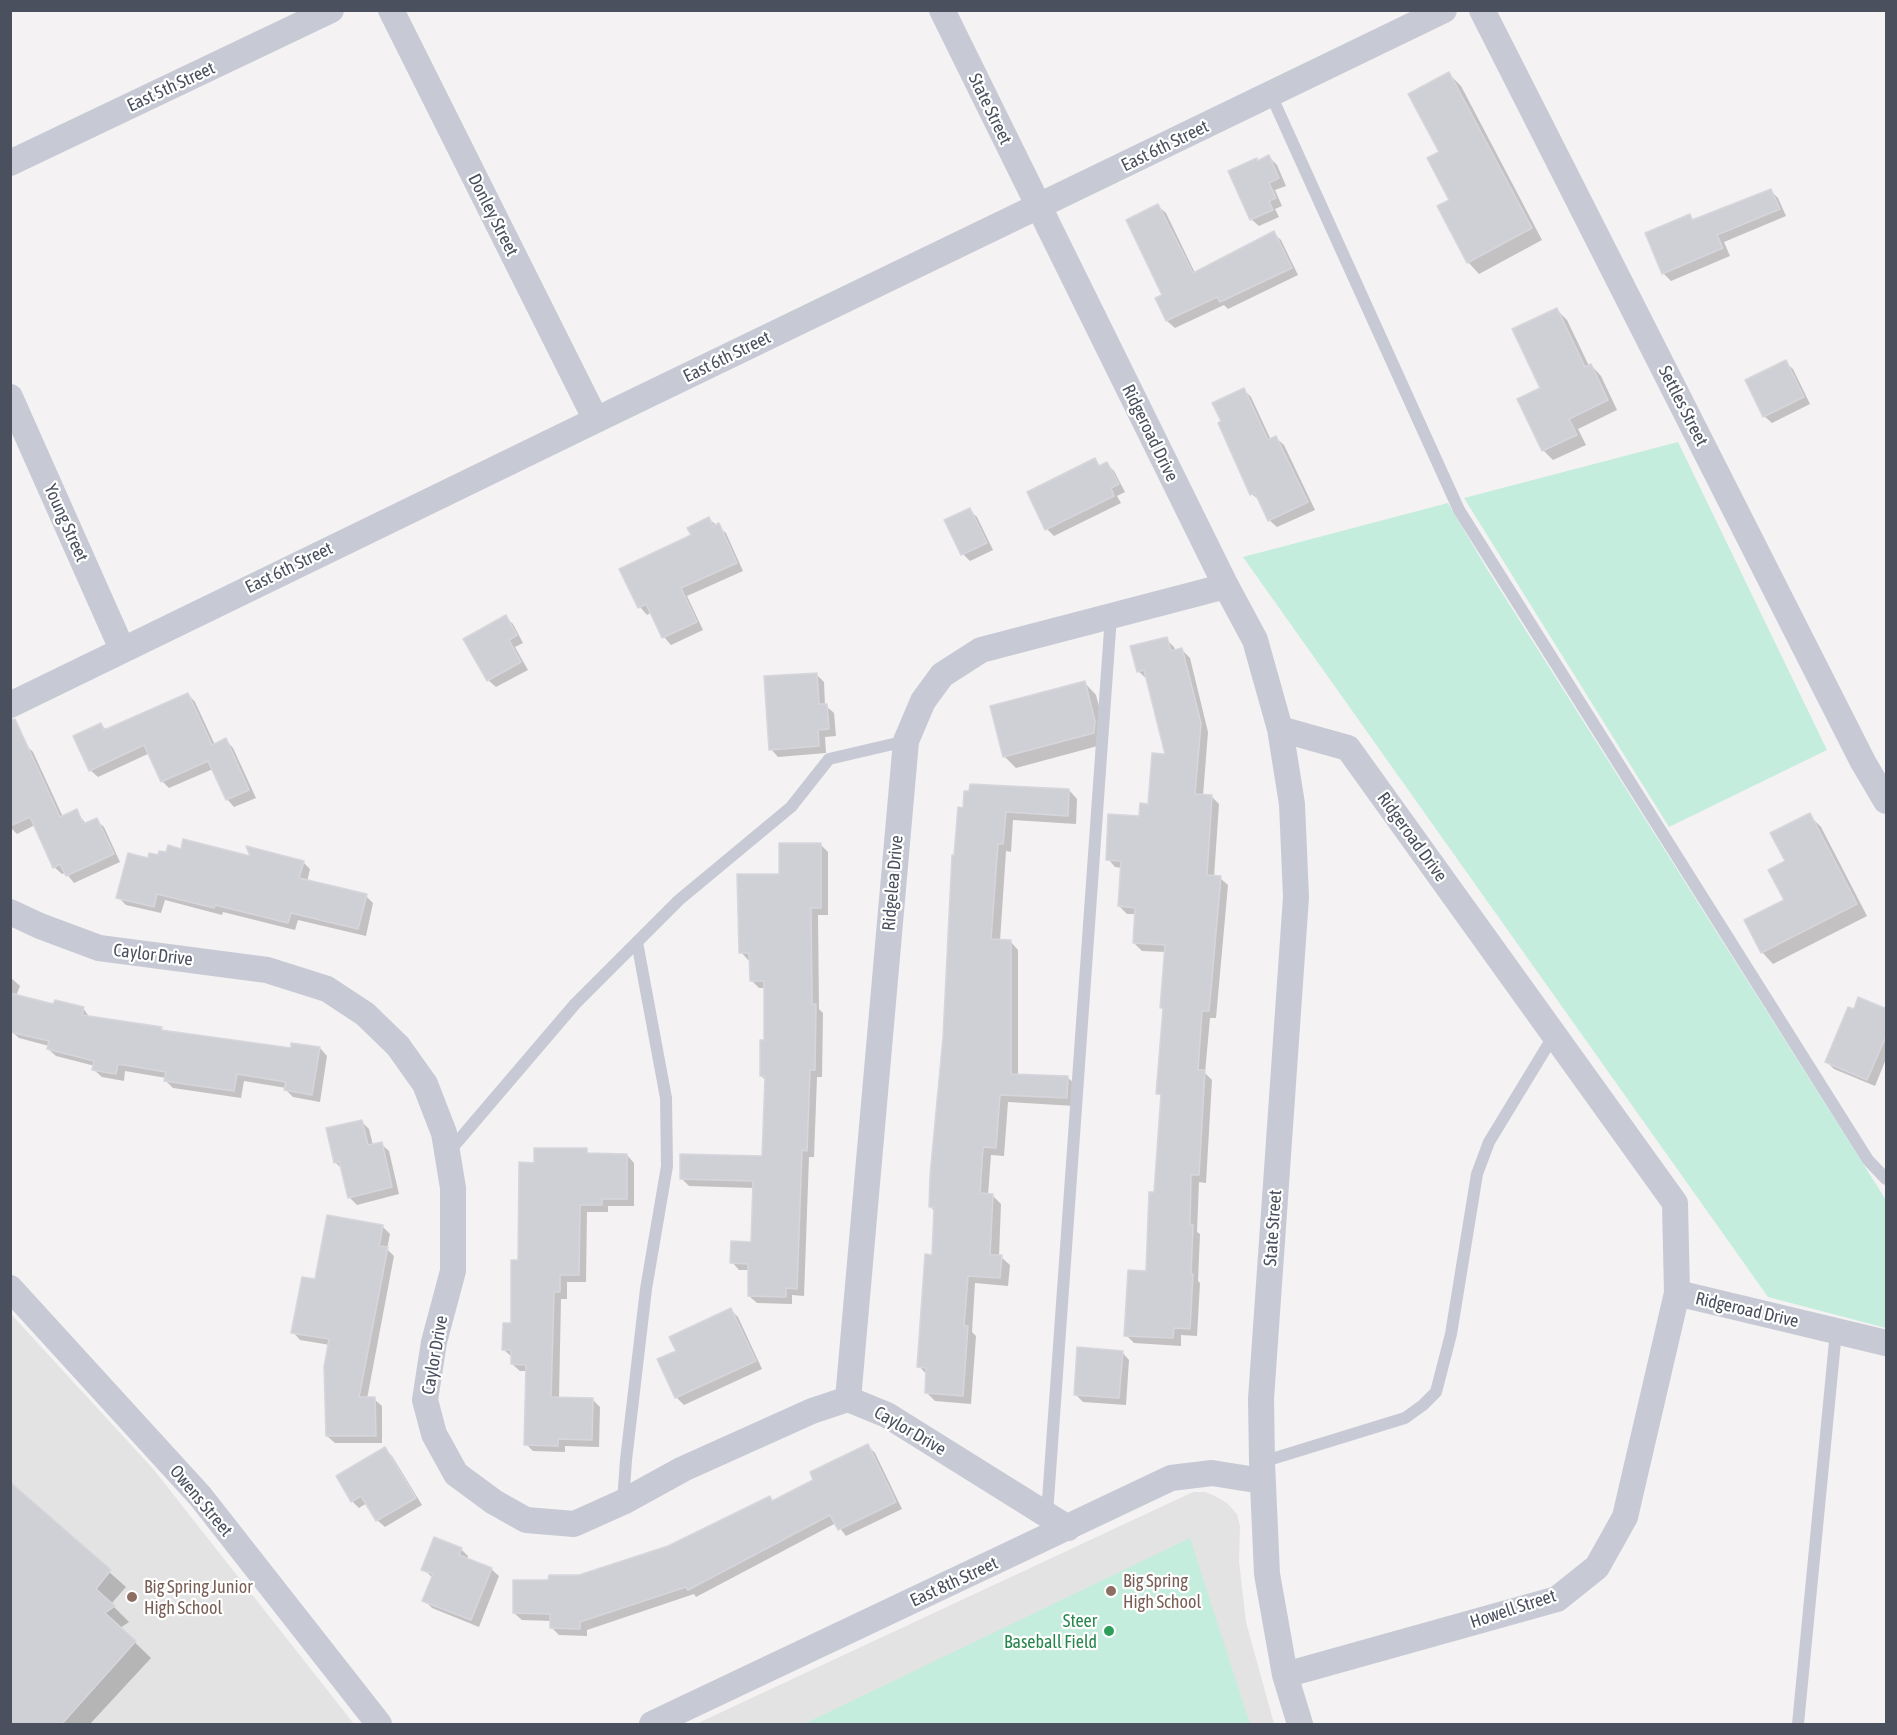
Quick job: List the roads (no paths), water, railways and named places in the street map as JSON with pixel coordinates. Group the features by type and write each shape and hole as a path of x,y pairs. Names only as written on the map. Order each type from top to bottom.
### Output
{"street":[{"name":"East 5th Street","path":"10,163 331,10"},
{"name":"Donley Street","path":"391,10 596,420"},
{"name":"State Street","path":"942,10 1039,207"},
{"name":"East 6th Street","path":"10,705 1444,10"},
{"name":"Settles Street","path":"1482,10 1863,762 1887,801"},
{"name":"Ridgeroad Drive","path":"1039,207 1226,586 1255,640 1280,729 1348,748 1675,1203 1677,1293 1887,1343"},
{"name":"Young Street","path":"10,397 122,649"},
{"name":"Ridgelea Drive","path":"848,1399 906,741 923,701 942,675 981,650 1226,586"},
{"name":"State Street","path":"1280,729 1292,804 1296,897 1261,1399 1262,1471 1267,1574 1285,1675 1300,1725"},
{"name":"Caylor Drive","path":"10,912 99,948 267,970 327,989 365,1014 398,1047 425,1084 444,1133 453,1188 453,1271 434,1342 425,1400 434,1434 456,1474 494,1503 526,1520 574,1524 623,1502 683,1469 790,1420 812,1410 848,1399 887,1415 1068,1528"},
{"name":"Owens Street","path":"10,1288 200,1496 380,1725"},
{"name":"Howell Street","path":"1285,1675 1557,1599 1597,1567 1625,1517 1677,1293"},
{"name":"East 8th Street","path":"652,1725 1172,1478 1212,1473 1262,1471"}],"lane":[{"path":"1271,94 1459,510 1868,1160 1887,1179"},
{"path":"1047,1514 1111,616"},
{"path":"447,1154 576,1004 679,900 790,807 829,759 906,741"},
{"path":"623,1502 646,1289 667,1166 666,1098 637,942"},
{"path":"1262,1471 1405,1418 1436,1392 1451,1334 1478,1174 1489,1142 1554,1035"},
{"path":"1798,1725 1836,1331"}],"place":[{"name":"Big Spring High School","path":"1111,1591"},
{"name":"Big Spring Junior High School","path":"132,1597"},
{"name":"Steer Baseball Field","path":"1109,1631"}]}
